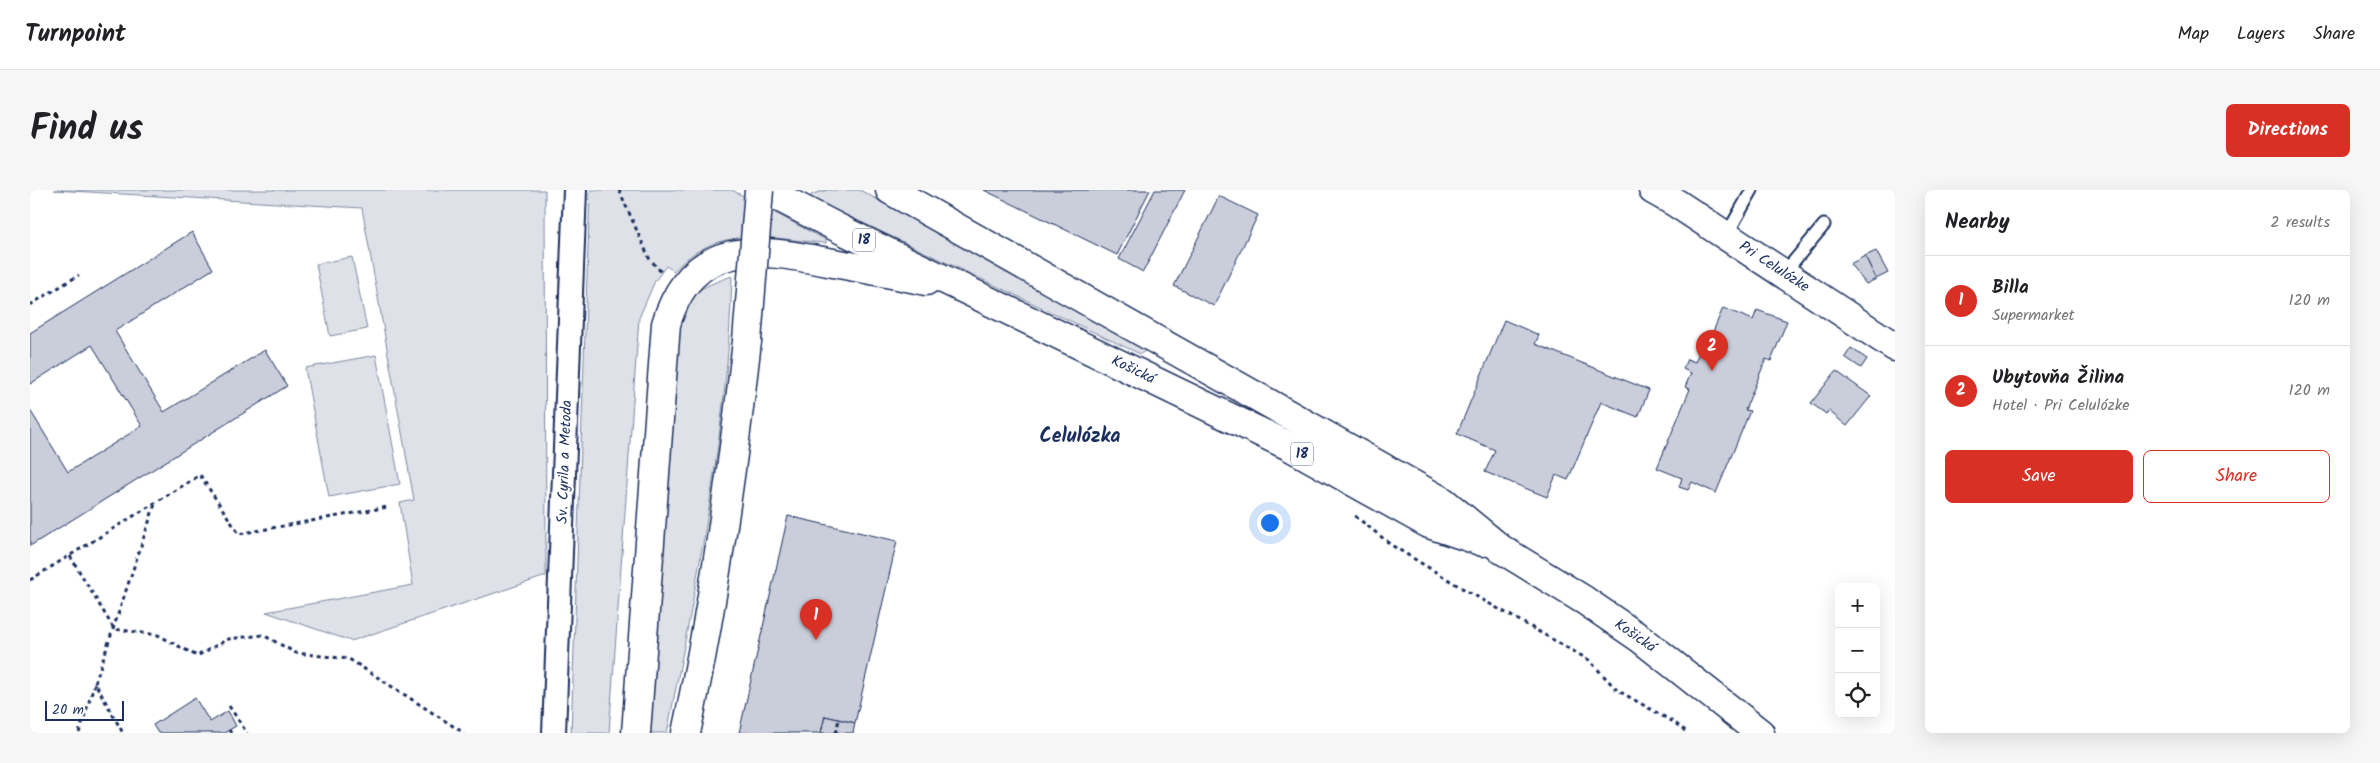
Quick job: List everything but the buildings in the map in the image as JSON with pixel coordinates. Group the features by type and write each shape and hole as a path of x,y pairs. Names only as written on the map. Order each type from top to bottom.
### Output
{"main road":[{"path":"686,733 717,572 734,456 747,341 759,190"},
{"name":"Košická","path":"765,190 844,231 1289,446 1429,524 1502,549"},
{"name":"Košická","path":"890,190 1444,502 1502,549 1584,600 1641,639 1760,733"},
{"name":"Pri Celulózke","path":"1653,190 1895,346"},
{"path":"636,733 666,324 672,304 682,286 697,272 720,257 743,251 792,255 964,288"}],"street":[{"name":"Sv. Cyrila a Metoda","path":"554,733 576,190"}],"lane":[{"path":"1726,236 1752,190"},
{"path":"1784,274 1824,225"}],"path":[{"path":"619,190 649,258 662,273"},
{"path":"30,305 79,275"},
{"path":"30,580 200,475 239,534 388,507"},
{"path":"79,733 155,503"},
{"path":"1354,516 1393,546 1417,561 1589,660 1617,690 1675,723 1688,733"},
{"path":"70,556 114,629"},
{"path":"114,629 158,635 197,656 228,639 263,634 296,653 349,659 464,733"},
{"path":"95,684 123,733"},
{"path":"229,706 245,731 238,733"},
{"path":"836,733 839,719"}],"shaded area":[{"path":"54,190 545,190 546,576 351,641 266,612 413,585 400,503 414,500 362,208"},
{"path":"590,190 732,190 826,240 826,243 764,237 726,240 708,246 691,256 674,271 666,266 655,281 639,318 609,733 571,733"},
{"path":"828,190 860,190 1144,349 1144,352 1140,354 810,198 812,194"},
{"path":"352,257 367,329 330,336 316,264"},
{"path":"732,276 729,333 718,448 700,562 667,733 645,733 678,318 688,301 699,290"},
{"path":"376,355 400,484 329,497 305,368"}],"place":[{"name":"Ubytovňa Žilina","path":"1712,371"},
{"name":"Billa","path":"816,640"}],"district":[{"name":"Celulózka","path":"1080,437"}]}
